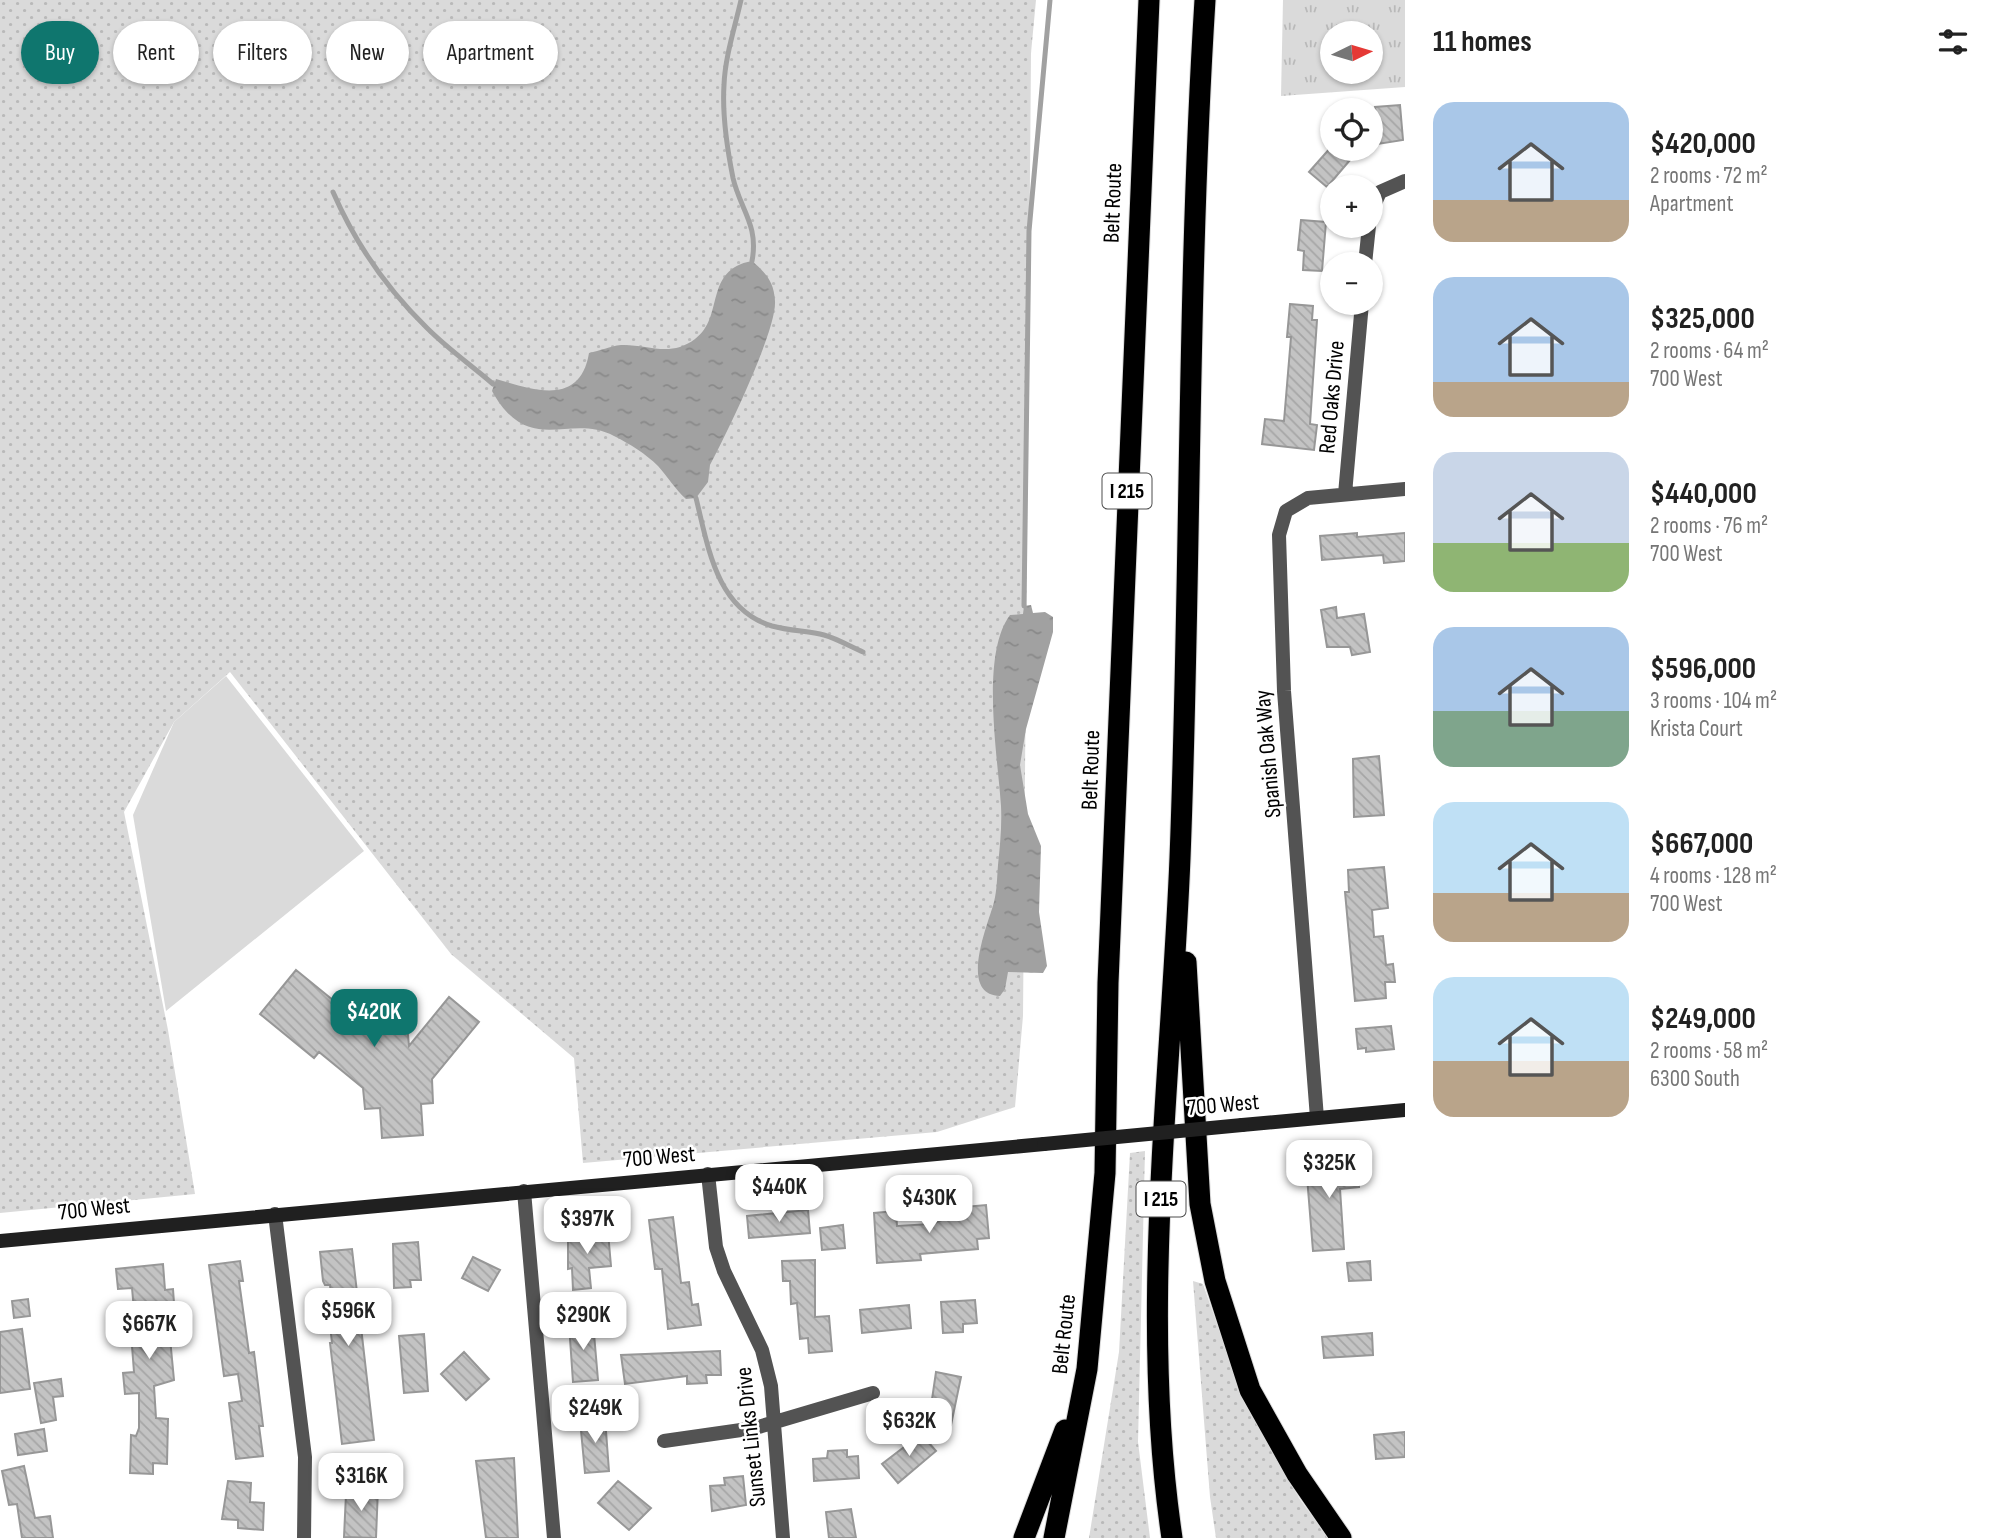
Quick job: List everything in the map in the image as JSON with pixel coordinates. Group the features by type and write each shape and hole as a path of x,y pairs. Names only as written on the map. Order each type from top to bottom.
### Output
{"highway":[{"name":"Belt Route","path":"1054,1538 1087,1368 1105,1172 1108,983 1149,0"},
{"name":"I 215","path":"1172,1538 1165,1493 1157,1284 1180,859 1205,0"},
{"path":"1180,859 1200,1203 1215,1281 1250,1390 1297,1474 1341,1538"},
{"path":"1024,1538 1087,1368"}],"main road":[{"name":"700 West","path":"0,1241 1405,1110"}],"street":[{"path":"1383,191 1405,181"},
{"name":"Red Oaks Drive","path":"1345,494 1361,315"},
{"name":"Spanish Oak Way","path":"1317,1118 1284,691 1279,535 1286,511 1293,504 1308,498 1405,489"},
{"name":"Sunset Links Drive","path":"708,1174 716,1247 724,1271 762,1350 771,1386 783,1538"},
{"path":"524,1191 555,1538"},
{"path":"275,1214 305,1457 304,1538"},
{"path":"664,1441 755,1428 873,1393"}],"green space":[{"path":"0,0 1036,0 1031,53 1023,1016 1015,1107 937,1132 583,1163 574,1058 451,954 230,672 174,722 124,812 168,1030 195,1194 0,1213"},
{"path":"1283,0 1405,0 1405,87 1281,96"},
{"path":"226,676 364,851 166,1011 133,815 174,722"},
{"path":"1145,1151 1138,1442 1150,1538 1089,1538 1119,1352 1130,1153"},
{"path":"1193,1281 1203,1284 1245,1404 1299,1498 1328,1538 1216,1538 1210,1497"}],"water":[{"path":"752,261 771,283 775,301 773,315 760,358 710,465 708,482 696,498 686,499 658,466 620,439 597,430 550,430 520,423 506,411 492,391 496,379 538,390 565,388 576,382 584,370 589,353 613,346 668,349 686,345 704,330 720,284 727,274 737,266"},
{"path":"1031,605 1033,613 1045,612 1053,617 1053,632 1026,729 1020,765 1028,814 1041,846 1039,912 1047,966 1043,973 1008,972 1005,989 1000,996 987,992 980,984 978,971 982,940 996,893 1001,828 993,680 1001,633 1010,615 1023,614 1024,606"}],"building":[{"path":"1400,105 1403,140 1383,143 1383,106"},
{"path":"1320,160 1349,161 1337,175 1320,175 1320,181 1309,172"},
{"path":"1301,220 1320,222 1320,238 1325,238 1324,252 1320,252 1320,271 1303,270 1304,251 1298,250"},
{"path":"1290,304 1313,306 1312,320 1317,320 1310,424 1317,425 1314,450 1262,444 1265,419 1284,421 1291,337 1287,337"},
{"path":"1357,533 1357,537 1405,533 1405,561 1384,563 1383,555 1322,560 1320,536"},
{"path":"1336,607 1337,618 1364,614 1370,652 1352,655 1350,647 1327,647 1321,610"},
{"path":"1379,756 1384,815 1354,817 1353,759"},
{"path":"1384,867 1388,908 1372,910 1374,937 1383,936 1386,965 1393,964 1395,982 1385,982 1386,998 1355,1001 1345,892 1349,892 1348,870"},
{"path":"296,970 377,1036 375,1004 405,1002 409,1046 449,997 479,1022 432,1079 433,1103 421,1104 423,1135 382,1138 380,1108 365,1109 363,1088 319,1052 314,1058 260,1014"},
{"path":"1391,1026 1394,1049 1366,1052 1366,1048 1358,1049 1356,1029"},
{"path":"1356,1157 1359,1187 1340,1189 1344,1249 1313,1251 1306,1164"},
{"path":"986,1205 989,1238 977,1239 978,1249 920,1254 921,1260 877,1263 874,1213 896,1211 897,1226 932,1224 955,1213 954,1208"},
{"path":"808,1210 810,1233 749,1238 747,1216"},
{"path":"673,1217 681,1283 689,1282 692,1305 698,1304 701,1325 668,1329 662,1269 655,1269 649,1220"},
{"path":"843,1225 845,1248 822,1250 820,1228"},
{"path":"608,1232 611,1266 589,1268 591,1288 573,1290 572,1268 568,1269 568,1235"},
{"path":"418,1242 421,1280 410,1280 411,1287 394,1288 393,1244"},
{"path":"352,1249 374,1440 342,1444 330,1343 329,1316 333,1315 330,1285 325,1285 323,1281 320,1252"},
{"path":"473,1257 500,1270 488,1291 462,1278"},
{"path":"815,1260 815,1317 829,1316 832,1351 809,1353 808,1338 800,1339 797,1303 791,1304 790,1281 783,1281 782,1261"},
{"path":"240,1261 243,1281 239,1281 249,1353 254,1352 263,1426 259,1426 263,1456 236,1459 229,1403 242,1401 238,1374 224,1376 209,1265"},
{"path":"1370,1261 1371,1280 1349,1281 1347,1263"},
{"path":"163,1264 165,1290 173,1289 175,1317 168,1317 174,1380 154,1386 156,1418 168,1419 167,1464 153,1463 153,1474 130,1473 131,1435 136,1436 139,1428 139,1393 125,1394 123,1373 134,1372 131,1333 136,1333 132,1288 118,1289 116,1269"},
{"path":"28,1299 30,1316 14,1318 12,1301"},
{"path":"975,1300 977,1323 963,1324 963,1332 943,1333 941,1302"},
{"path":"909,1305 911,1328 862,1333 860,1310"},
{"path":"593,1322 598,1380 573,1382 569,1324"},
{"path":"22,1329 30,1389 0,1393 0,1332"},
{"path":"1372,1333 1373,1355 1324,1358 1322,1337"},
{"path":"424,1334 428,1391 404,1393 399,1336"},
{"path":"720,1351 721,1375 706,1375 707,1383 687,1384 687,1376 625,1384 621,1355"},
{"path":"464,1352 489,1379 466,1400 441,1374"},
{"path":"936,1372 961,1377 951,1425 929,1420"},
{"path":"61,1379 63,1396 53,1397 56,1420 41,1423 34,1383"},
{"path":"605,1418 609,1471 585,1473 580,1420"},
{"path":"44,1429 47,1451 18,1455 15,1434"},
{"path":"1405,1432 1405,1457 1376,1459 1374,1435"},
{"path":"921,1434 936,1451 898,1483 882,1464"},
{"path":"847,1450 847,1457 858,1456 859,1478 814,1481 813,1459 827,1458 828,1451"},
{"path":"514,1458 518,1538 486,1538 476,1461"},
{"path":"24,1466 35,1518 50,1516 53,1538 22,1538 17,1504 9,1505 2,1471"},
{"path":"743,1476 746,1505 712,1511 710,1486 725,1485 724,1478"},
{"path":"228,1481 251,1483 250,1502 264,1503 263,1530 238,1528 238,1520 222,1519"},
{"path":"618,1481 651,1508 629,1530 598,1503"},
{"path":"352,1487 378,1488 376,1538 344,1537 346,1494 351,1494"},
{"path":"851,1509 856,1538 829,1538 826,1512"}],"waterway":[{"path":"741,0 726,64 724,108 733,178 753,237 752,261"},
{"path":"1024,606 1029,231 1050,0"},
{"path":"333,192 362,248 398,297 435,336 493,384"},
{"path":"696,498 718,574 738,606 753,618 772,626 824,635 863,652"}]}
